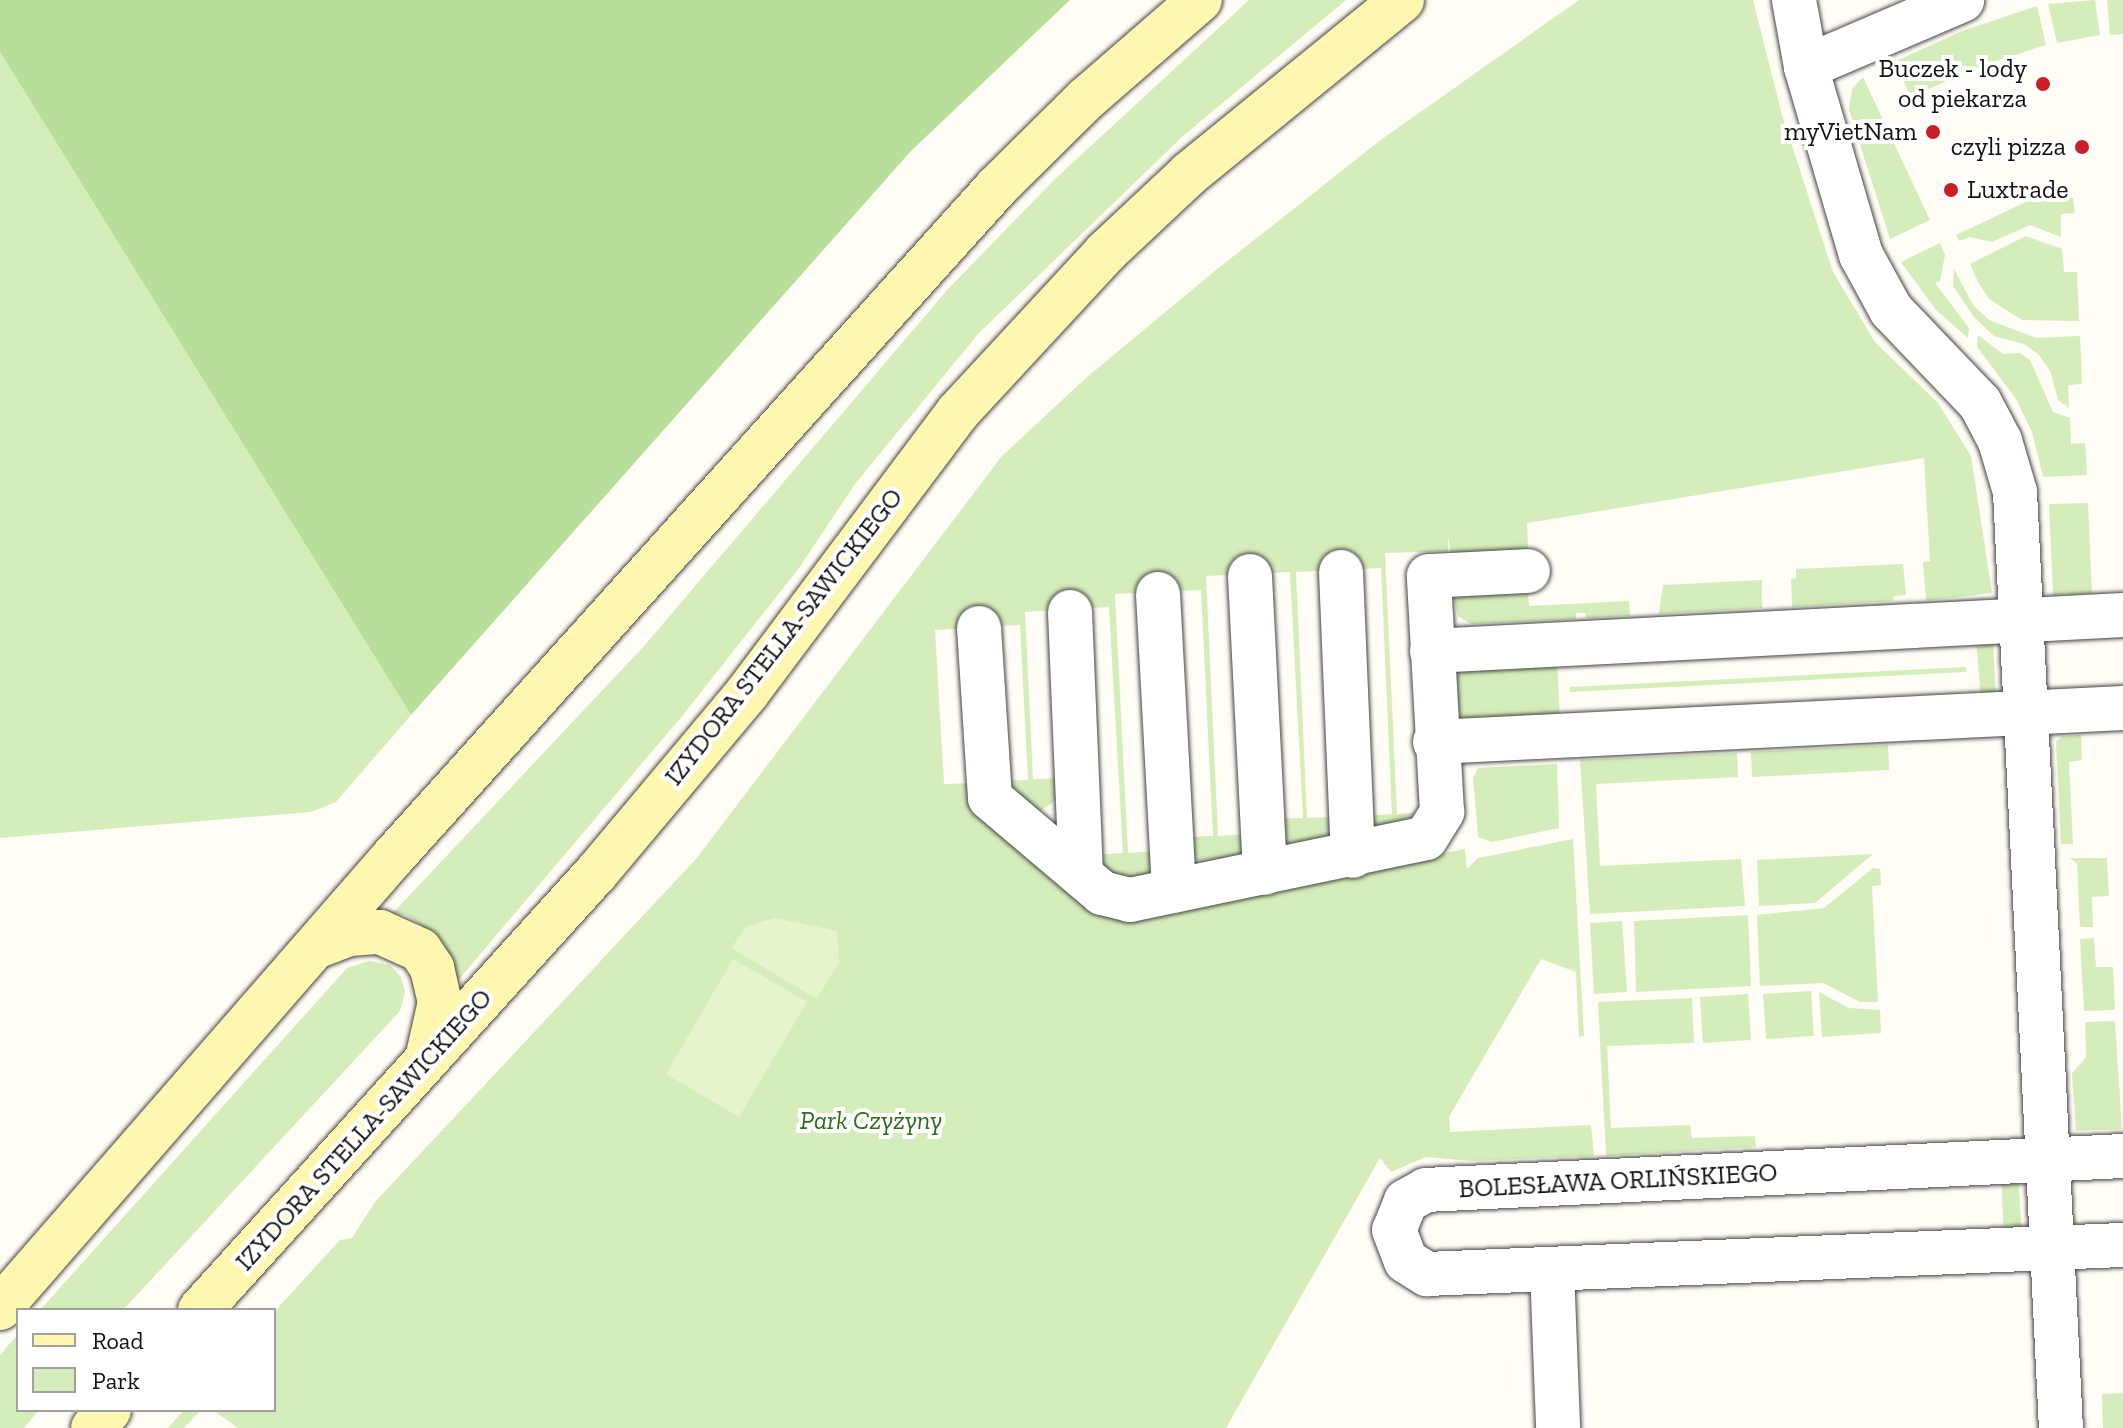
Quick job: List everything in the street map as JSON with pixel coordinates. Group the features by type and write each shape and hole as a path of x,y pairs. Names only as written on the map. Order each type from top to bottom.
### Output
{"main road":[{"path":"0,1308 318,946 996,188 1086,99 1200,0"},
{"name":"IZYDORA STELLA-SAWICKIEGO","path":"202,1308 597,872 747,693 968,401 1105,253 1189,174 1402,0"},
{"path":"318,946 350,934 380,932 420,950 432,968 440,1002 427,1062"},
{"path":"93,1428 107,1412"}],"street":[{"path":"1794,0 1806,67 1844,206 1875,285 1908,330 1980,403 2000,441 2015,492 2061,1428"},
{"path":"1806,67 1962,0"},
{"path":"979,628 990,798 1081,874 1120,900 1417,843 1433,832 1442,812 1435,742 1429,576 1528,571"},
{"path":"1341,572 1353,856"},
{"path":"1250,576 1265,873"},
{"path":"1158,594 1174,891"},
{"path":"1070,612 1081,874"},
{"path":"1432,651 2123,615"},
{"path":"1435,742 2123,708"},
{"name":"BOLESŁAWA ORLIŃSKIEGO","path":"2123,1156 1426,1190 1406,1201 1397,1218 1399,1252 1415,1270 1427,1274 2123,1245"},
{"path":"1552,1269 1558,1428"}],"green space":[{"path":"0,0 1070,0 911,151 411,715 0,52"},
{"path":"1249,0 1346,0 1184,135 978,334 855,484 799,568 683,715 455,984 423,926 406,915 392,914 644,646 948,289 1055,179"},
{"name":"Park Czyżyny","path":"1579,0 1753,0 1782,115 1833,272 1875,342 1938,403 1971,456 1992,593 1926,601 1923,562 1930,561 1924,458 1527,523 1528,551 1451,555 1448,537 1448,551 1385,553 1397,814 1426,812 1423,821 1374,832 1363,816 1392,814 1381,568 1296,572 1307,818 1335,817 1332,836 1284,846 1272,819 1303,818 1290,572 1206,576 1218,836 1245,834 1241,855 1208,867 1186,852 1184,837 1213,836 1201,590 1115,594 1128,853 1156,851 1156,862 1149,874 1114,885 1093,855 1123,853 1109,607 1025,612 1033,779 1062,778 1060,797 1039,812 1000,781 1028,780 1020,625 935,630 944,784 972,783 1119,914 1465,849 1467,869 1478,858 1573,839 1584,1036 1579,1037 1576,972 1541,959 1449,1117 1450,1132 1591,1125 1594,1156 1471,1161 1426,1157 1391,1172 1380,1158 1226,1428 238,1428 216,1412 276,1412 276,1310 340,1240 352,1238 375,1202 696,859 1002,456 1087,377 1382,139"},
{"path":"2095,0 2100,35 2057,43 2048,4"},
{"path":"2107,0 2123,0 2123,34 2110,35"},
{"path":"2037,6 2046,45 1978,67 1911,97 1894,62 1962,31"},
{"path":"0,52 411,715 336,802 311,812 0,838"},
{"path":"1863,77 1930,220 1890,239 1849,110 1852,89"},
{"path":"2073,198 2075,213 2061,214 2061,237 2030,225 1992,242 1970,237 1959,241 1956,235 2030,200"},
{"path":"2026,236 2062,249 2064,272 2077,272 2079,321 2022,320 1989,299 1978,282 1970,264"},
{"path":"1940,243 1945,255 1940,281 1935,283 1969,328 1968,338 1936,310 1901,262"},
{"path":"1954,269 1973,305 1989,320 2037,338 2080,336 2082,384 2068,385 2069,408 2058,400 2050,371 2039,355 2024,344 1994,336 1974,317 1953,286"},
{"path":"1978,335 2003,354 2020,353 2030,360 2053,412 2070,418 2071,444 2085,443 2087,475 2043,477 2032,432 2016,399 1977,347"},
{"path":"2088,503 2092,593 2053,595 2049,504"},
{"path":"1903,564 1906,595 1894,596 1893,601 1792,607 1791,579 1796,578 1796,569"},
{"path":"1762,580 1762,608 1659,614 1663,585"},
{"path":"1528,591 1529,606 1629,601 1630,616 1586,618 1586,613 1576,613 1576,619 1471,624 1458,616 1453,595"},
{"path":"1976,638 1993,641 1996,700 1981,700"},
{"path":"1557,659 1560,721 1462,720 1454,713 1451,681 1465,667"},
{"path":"1966,667 1966,672 1570,692 1570,687"},
{"path":"2081,735 2082,760 2069,762 2073,844 2061,844 2056,742 2062,736"},
{"path":"1888,745 1889,770 1752,777 1751,752"},
{"path":"1737,753 1738,777 1596,784 1600,866 1741,859 1745,906 1590,914 1580,760"},
{"path":"1557,764 1559,828 1492,842 1478,837 1473,778 1478,768"},
{"path":"1873,854 1815,903 1759,906 1757,860"},
{"path":"2070,858 2107,858 2109,896 2092,897 2093,927 2080,927 2077,864"},
{"path":"1873,868 1880,869 1881,885 1872,886 1878,1002 1860,1002 1823,983 1760,986 1757,915 1824,908"},
{"path":"1748,915 1751,986 1636,992 1634,921"},
{"path":"775,918 837,931 839,962 817,999 731,948 747,926"},
{"path":"1622,921 1627,992 1594,994 1590,923"},
{"path":"2094,938 2096,967 2113,967 2115,1010 2084,1011 2080,939"},
{"path":"733,959 807,1002 739,1117 666,1074"},
{"path":"369,961 390,965 401,977 405,993 400,1011 125,1308 42,1308 347,968"},
{"path":"1811,991 1814,1036 1766,1039 1763,994"},
{"path":"1819,992 1849,1008 1880,1010 1881,1033 1822,1037"},
{"path":"1748,994 1751,1040 1703,1043 1700,997"},
{"path":"1692,998 1694,1043 1607,1046 1611,1128 1690,1125 1692,1138 1755,1136 1756,1147 1606,1156 1598,1002"},
{"path":"2115,1021 2122,1129 2076,1131 2072,1073 2086,1057 2085,1022"},
{"path":"2018,1174 2022,1235 2004,1236 2001,1175"},
{"path":"16,1336 16,1412 37,1412 24,1428 0,1428 0,1355"},
{"path":"2123,1393 2123,1428 2103,1428 2102,1394"},
{"path":"182,1412 199,1412 184,1428 168,1428"}],"place":[{"name":"Buczek - lody od piekarza","path":"2043,84"},
{"name":"myVietNam","path":"1933,132"},
{"name":"czyli pizza","path":"2082,147"},
{"name":"Luxtrade","path":"1951,190"}]}
